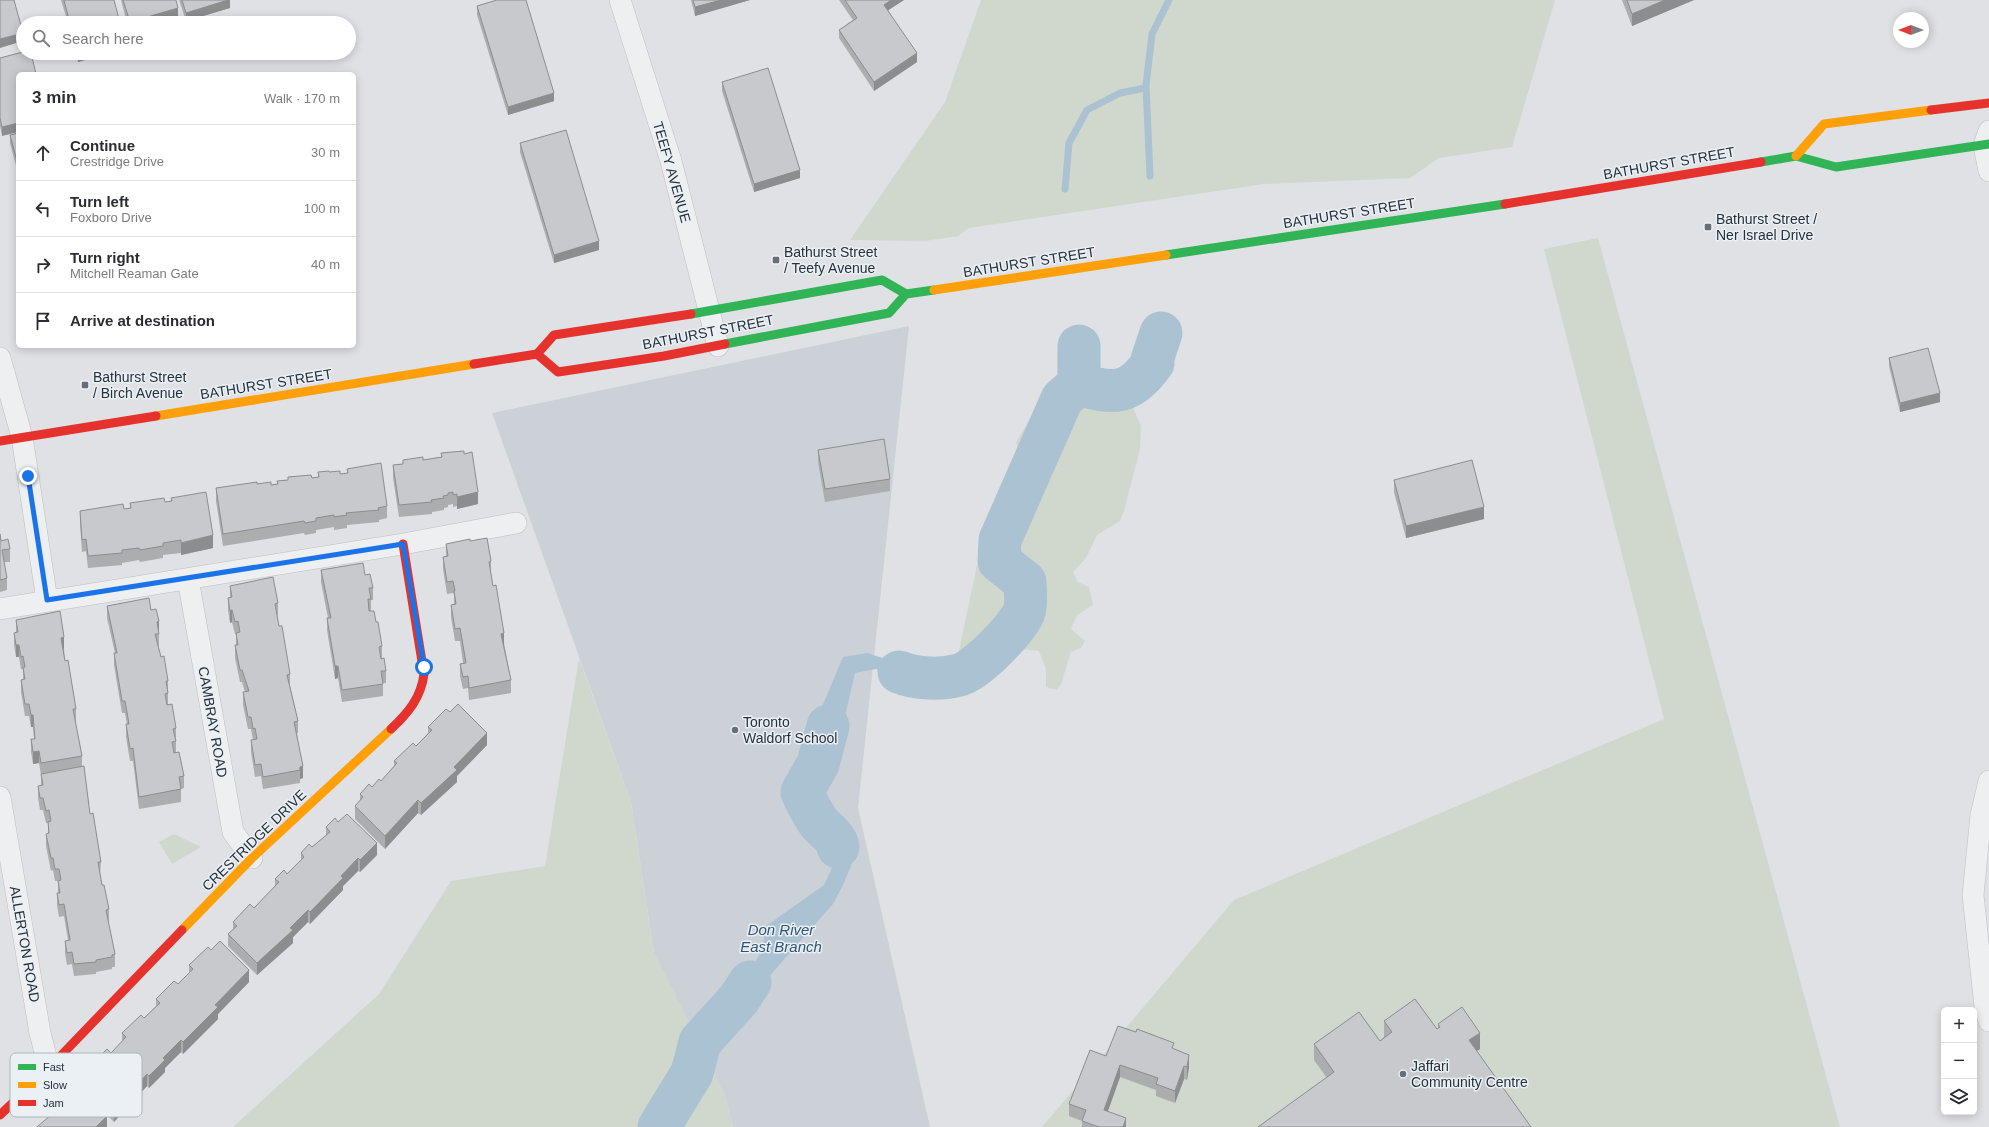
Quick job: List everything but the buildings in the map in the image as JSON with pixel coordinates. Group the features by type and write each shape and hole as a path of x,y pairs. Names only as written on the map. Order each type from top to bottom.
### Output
{"main road":[{"path":"1796,156 1824,124 1989,103"},
{"name":"BATHURST STREET","path":"0,441 537,354 554,335 709,311 882,280 906,294 1555,196 1796,156 1836,167 1987,140"},
{"name":"BATHURST STREET","path":"537,354 558,372 718,346 889,313 906,294"},
{"name":"CRESTRIDGE DRIVE","path":"64,1053 252,858 406,715 418,698 423,683 424,667 403,544"},
{"name":"CRESTRIDGE DRIVE","path":"0,1114 10,1105"}],"street":[{"name":"TEEFY AVENUE","path":"620,0 671,161 718,346"},
{"path":"1987,140 1989,171"},
{"path":"0,358 22,437 47,600"},
{"path":"0,609 47,600 403,544 516,523"},
{"name":"CAMBRAY ROAD","path":"188,579 233,832 252,858"},
{"path":"1989,781 1981,815 1973,895 1985,1007 1989,1021"},
{"name":"ALLERTON ROAD","path":"0,797 3,831 40,1033 45,1053"}],"shaded area":[{"path":"981,0 1555,0 1512,147 1439,158 1410,178 1264,184 969,228 958,236 925,241 850,240 945,102"},
{"path":"1598,238 1840,1127 1042,1127 1234,900 1664,719 1544,249"},
{"name":"Toronto Waldorf School","path":"909,326 858,808 930,1127 733,1127 725,1096 654,953 631,802 492,413"},
{"path":"1080,360 1091,375 1104,383 1133,373 1147,360 1153,363 1156,370 1133,408 1141,426 1140,449 1120,521 1097,535 1086,558 1073,572 1078,582 1089,587 1093,605 1077,615 1071,629 1085,641 1081,648 1071,652 1061,684 1057,690 1046,687 1046,669 1039,651 1018,649 1009,642 961,684 955,670 977,565 996,547 996,536 1006,524 1012,483 1021,459 1016,442 1042,399 1067,382"},
{"path":"579,658 631,802 654,953 725,1096 733,1127 233,1127 379,994 451,881 545,866"},
{"path":"174,834 201,847 172,864 159,842"}],"water":[{"name":"Don River East Branch","path":"867,653 892,661 901,667 955,670 961,684 937,689 902,680 876,669 855,673 846,712 820,796 835,828 851,847 851,866 833,904 759,988 741,1015 725,1031 716,1031 713,1027 711,1015 724,1009 735,997 762,950 766,926 824,885 832,868 834,848 822,833 806,823 804,807 808,779 801,767 816,756 821,735 816,721 843,657"}],"waterway":[{"name":"Don River East Branch","path":"1150,176 1146,85 1152,34 1169,0"},
{"path":"1065,189 1069,143 1087,110 1120,93 1145,88"},
{"name":"Don River East Branch","path":"1079,384 1091,388 1112,391 1129,387 1145,374 1153,363 1152,360 1161,333"},
{"name":"Don River East Branch","path":"899,672 913,676 937,678 952,677 966,672 985,658 1005,638 1024,612 1026,601 1025,582 999,561 1000,540 1062,399 1079,384 1079,346"},
{"name":"Don River East Branch","path":"828,726 818,764 802,792 816,819 833,837 838,847"},
{"name":"Don River East Branch","path":"659,1127 692,1073 700,1042 739,999 750,982"}],"traffic: fast":[{"path":"1761,162 1796,156 1836,167 1989,144"},
{"path":"1166,255 1505,204"},
{"path":"691,314 882,280 906,294"},
{"path":"725,344 889,313 906,294 934,290"}],"traffic: slow":[{"path":"1796,156 1824,124 1931,110"},
{"path":"934,290 1166,255"},
{"path":"156,416 474,364"},
{"path":"182,930 252,858 391,729"}],"traffic: jam":[{"path":"1931,110 1989,103"},
{"path":"1505,204 1761,162"},
{"path":"474,364 537,354 554,335 691,314"},
{"path":"537,354 558,372 664,356 725,344"},
{"path":"0,441 156,416"},
{"path":"391,729 403,717 417,698 424,674 403,544"},
{"path":"63,1053 182,930"},
{"path":"0,1115 10,1105"}],"place":[{"name":"Bathurst Street / Ner Israel Drive","path":"1708,227"},
{"name":"Bathurst Street / Teefy Avenue","path":"776,260"},
{"name":"Bathurst Street / Birch Avenue","path":"85,385"},
{"name":"Toronto Waldorf School","path":"735,730"},
{"name":"Jaffari Community Centre","path":"1403,1074"}],"route":[{"path":"28,476 47,600 403,544 424,667"}]}
